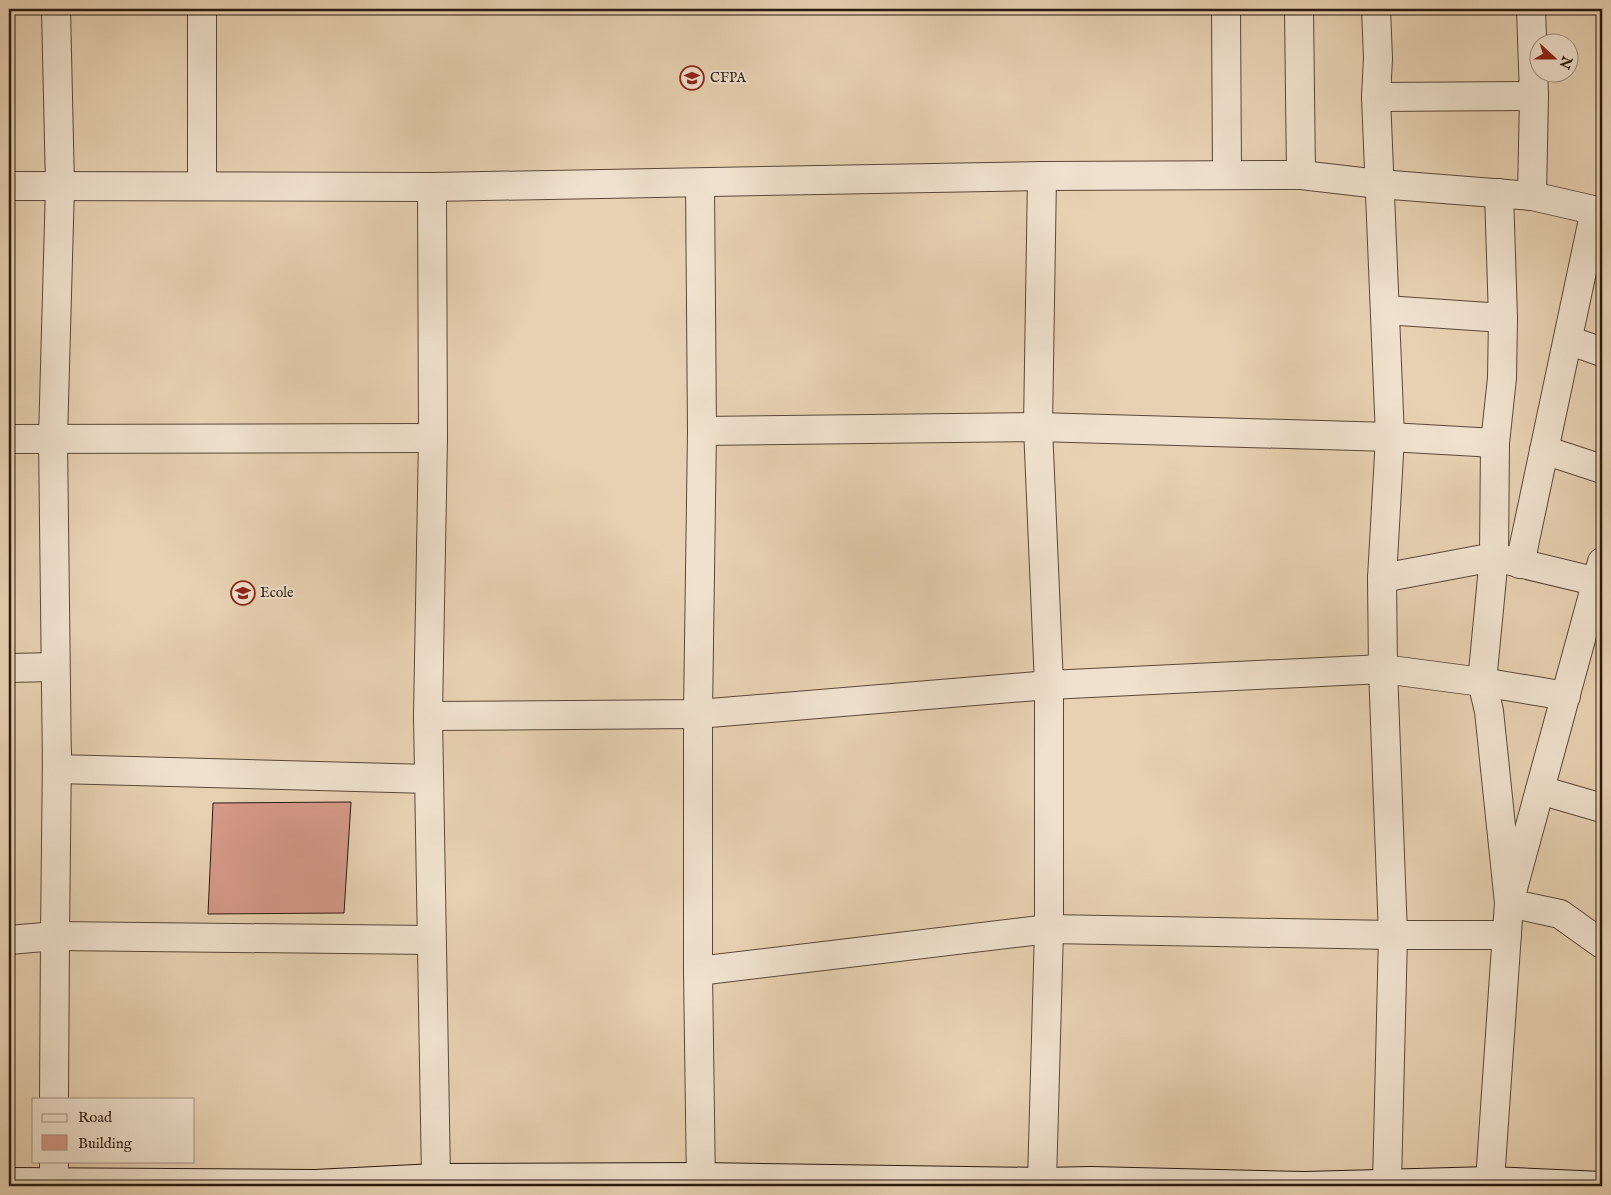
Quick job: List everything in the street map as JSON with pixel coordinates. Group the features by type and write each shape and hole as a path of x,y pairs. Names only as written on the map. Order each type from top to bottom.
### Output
{"street":[{"path":"56,9 60,186 53,439 57,769 429,778"},
{"path":"202,9 202,186"},
{"path":"1226,9 1226,174"},
{"path":"1299,9 1301,175"},
{"path":"1376,9 1378,58 1376,98 1390,437 1382,578 1383,669 1393,935 1387,1183"},
{"path":"1532,9 1534,96 1532,196"},
{"path":"1376,98 1534,96"},
{"path":"9,186 432,187 1042,176 1301,175 1379,184 1532,196 1599,211 1568,340 1520,564"},
{"path":"1042,176 1038,427 1050,685 1049,929 1042,1182"},
{"path":"700,183 702,431 698,714 698,971 701,1181"},
{"path":"432,187 433,438 428,716 436,1178"},
{"path":"1490,1181 1509,903 1489,711 1482,682 1494,557 1495,444 1502,378 1503,318 1499,193"},
{"path":"1385,310 1503,318"},
{"path":"1568,340 1602,352"},
{"path":"702,431 1038,427 1390,437 1495,444"},
{"path":"9,439 433,438"},
{"path":"1544,450 1602,469"},
{"path":"1382,578 1494,557 1520,564 1600,572 1591,642 1566,696 1509,903"},
{"path":"9,668 55,667"},
{"path":"428,716 698,714 1050,685 1383,669 1482,682 1566,696"},
{"path":"54,1098 57,753"},
{"path":"1540,790 1602,808"},
{"path":"1509,903 1560,914 1602,944"},
{"path":"698,971 1049,929 1507,935"},
{"path":"9,940 55,936 431,940"},
{"path":"11,1184 54,1172 315,1185 436,1178 1042,1182 1305,1186 1387,1183 1456,1184 1490,1181 1602,1186"}],"building":[{"path":"351,802 344,913 208,914 213,803"},
{"path":"10,813 12,911 9,911"}],"place":[{"name":"CFPA","path":"692,78"},
{"name":"Ecole","path":"243,593"}]}
